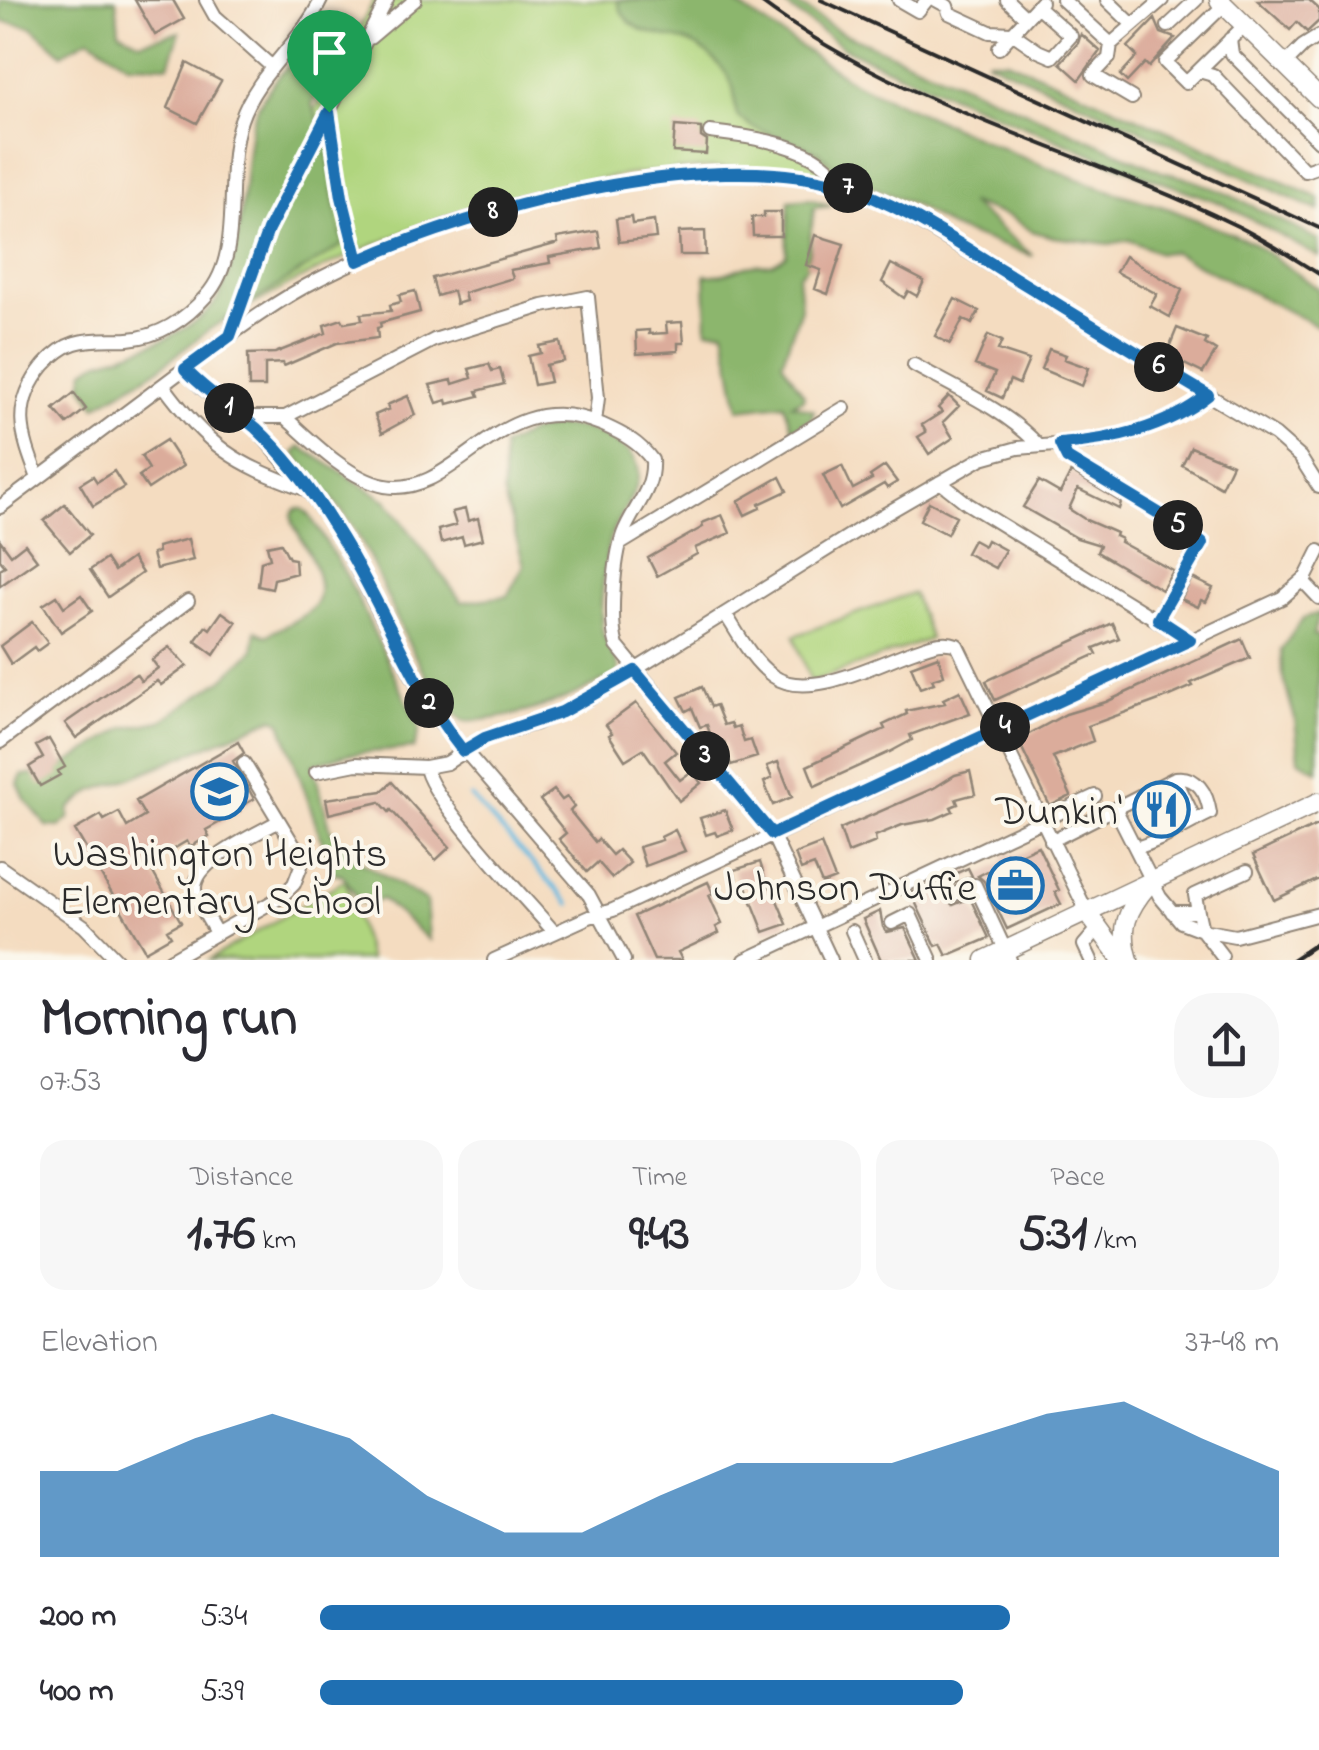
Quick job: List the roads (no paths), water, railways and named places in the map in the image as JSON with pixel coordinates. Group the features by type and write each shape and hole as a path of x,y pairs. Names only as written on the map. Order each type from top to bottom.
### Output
{"main road":[{"path":"1221,1 1319,98"},
{"path":"985,960 1008,955 1087,912 1319,802"},
{"path":"1125,960 1124,924 1130,909 1152,881"},
{"path":"1087,912 1097,930 1125,960"}],"street":[{"path":"206,0 215,16 272,66"},
{"path":"38,478 28,453 21,416 30,384 50,359 72,344 128,339 160,331 184,317 214,284 228,246 234,145 245,109 321,0"},
{"path":"230,336 268,230 387,0"},
{"path":"364,43 415,0"},
{"path":"898,0 918,10 928,0"},
{"path":"1007,0 1026,18"},
{"path":"1063,0 1112,44"},
{"path":"1107,0 1133,25"},
{"path":"1132,98 1093,75 1109,58 1112,44 1162,0"},
{"path":"1168,26 1196,0"},
{"path":"1221,1 1166,62 1186,83 1244,24"},
{"path":"946,2 949,13 990,32 1012,33 1052,57 1070,36 1039,3 1026,18 1012,33 999,48"},
{"path":"1286,64 1319,36"},
{"path":"1230,39 1232,54 1319,141"},
{"path":"1213,75 1213,67 1224,55 1232,54"},
{"path":"1199,71 1213,75 1315,169"},
{"path":"329,112 342,197 358,261"},
{"path":"710,132 763,140 809,155 832,172 839,185"},
{"path":"0,507 230,336 320,278 416,236 485,214 591,189 668,178 740,174 839,185 892,206 1275,436 1306,464 1319,487"},
{"path":"240,416 285,417 434,340 543,306 588,297 596,358 595,422"},
{"path":"914,365 1029,434 1039,446"},
{"path":"185,369 271,444 308,490 337,530 441,724 602,914 624,960"},
{"path":"163,385 197,429 231,458 308,490"},
{"path":"316,772 356,764 447,764 485,738 562,712 635,671 982,458 1039,446 1092,442 1147,428 1184,412 1208,395"},
{"path":"620,544 844,408"},
{"path":"285,417 328,455 360,476 388,487 433,476 489,438 526,419 565,416 595,422 638,444 653,464 648,490 620,544 615,638 635,671 772,834 831,960"},
{"path":"1060,444 1067,458 1202,543 1158,619"},
{"path":"940,482 968,504 1190,640"},
{"path":"494,960 602,914 1282,598 1303,581 1319,551"},
{"path":"1303,581 1319,598"},
{"path":"0,742 188,601"},
{"path":"726,614 763,668 784,683 797,686 825,682 936,643 954,643 964,652 1087,912"},
{"path":"170,960 281,896 294,884 302,866 296,849 244,763"},
{"path":"426,766 430,782 450,810 554,932"},
{"path":"1051,841 1175,778 1200,785 1210,812 1181,831 1136,848"},
{"path":"745,960 1096,796"},
{"path":"1116,810 1152,881 1182,922 1235,936 1319,914"},
{"path":"216,933 195,890 198,876 207,864 279,821"},
{"path":"0,866 84,926 117,960"},
{"path":"1222,956 1202,930 1195,895 1248,871"},
{"path":"953,895 975,886 1008,955"},
{"path":"1172,912 1198,912"},
{"path":"892,922 910,914 931,960"},
{"path":"1091,960 1084,944 1097,930"},
{"path":"852,931 865,960"}],"waterway":[{"path":"471,797 570,904"}],"railway":[{"path":"758,0 813,37 929,98 1233,224 1319,274"},
{"path":"821,0 1319,228"},
{"path":"1292,960 1319,942"}],"place":[{"name":"Washington Heights Elementary School","path":"220,791"},
{"name":"Dunkin'","path":"1161,809"},
{"name":"Johnson Duffie","path":"1015,885"}]}
